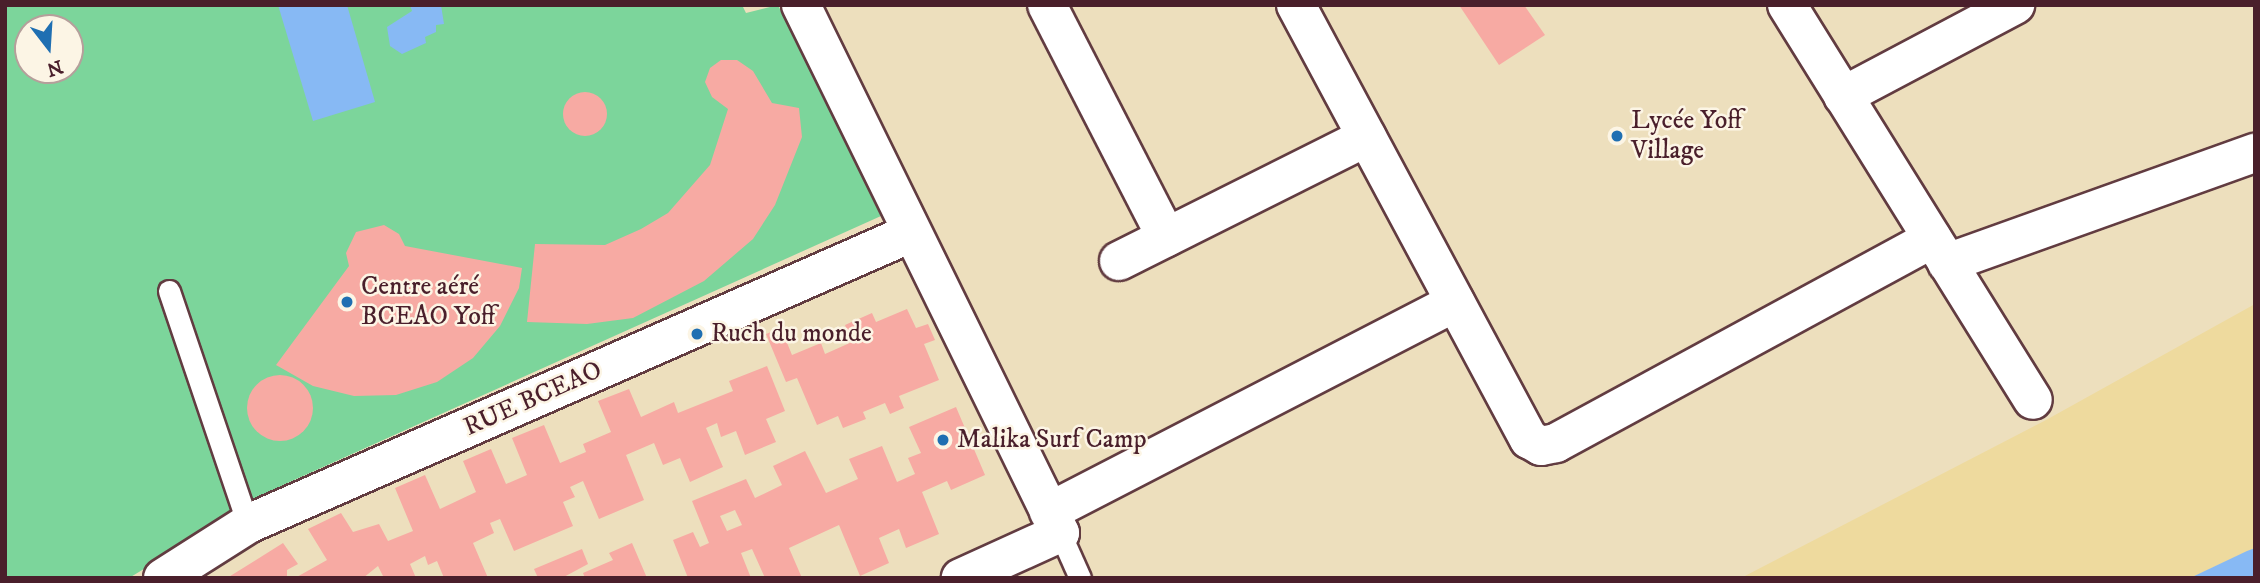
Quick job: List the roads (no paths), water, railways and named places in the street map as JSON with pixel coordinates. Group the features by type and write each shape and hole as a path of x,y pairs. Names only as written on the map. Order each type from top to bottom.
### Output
{"street":[{"path":"801,5 1054,523"},
{"path":"1047,5 1166,237"},
{"path":"1296,5 1529,439 1541,446 1556,443 1940,251 2255,153"},
{"path":"1787,5 2033,400"},
{"path":"1843,96 2015,5"},
{"path":"1119,261 1367,137"},
{"name":"RUE BCEAO","path":"163,578 248,524 911,233"},
{"path":"961,578 1054,523 1455,302"}],"lane":[{"path":"169,291 248,524"},
{"path":"1054,523 1080,578"}],"water":[{"path":"278,5 347,5 375,102 313,121"},
{"path":"410,5 441,5 444,24 436,25 436,32 425,37 426,43 402,54 390,46 387,27 412,11"},
{"path":"2255,548 2255,578 2190,578 2247,551"}],"place":[{"name":"Lycée Yoff Village","path":"1617,136"},
{"name":"Centre aéré BCEAO Yoff","path":"347,302"},
{"name":"Ruch du monde","path":"697,334"},
{"name":"Malika Surf Camp","path":"943,440"}]}
